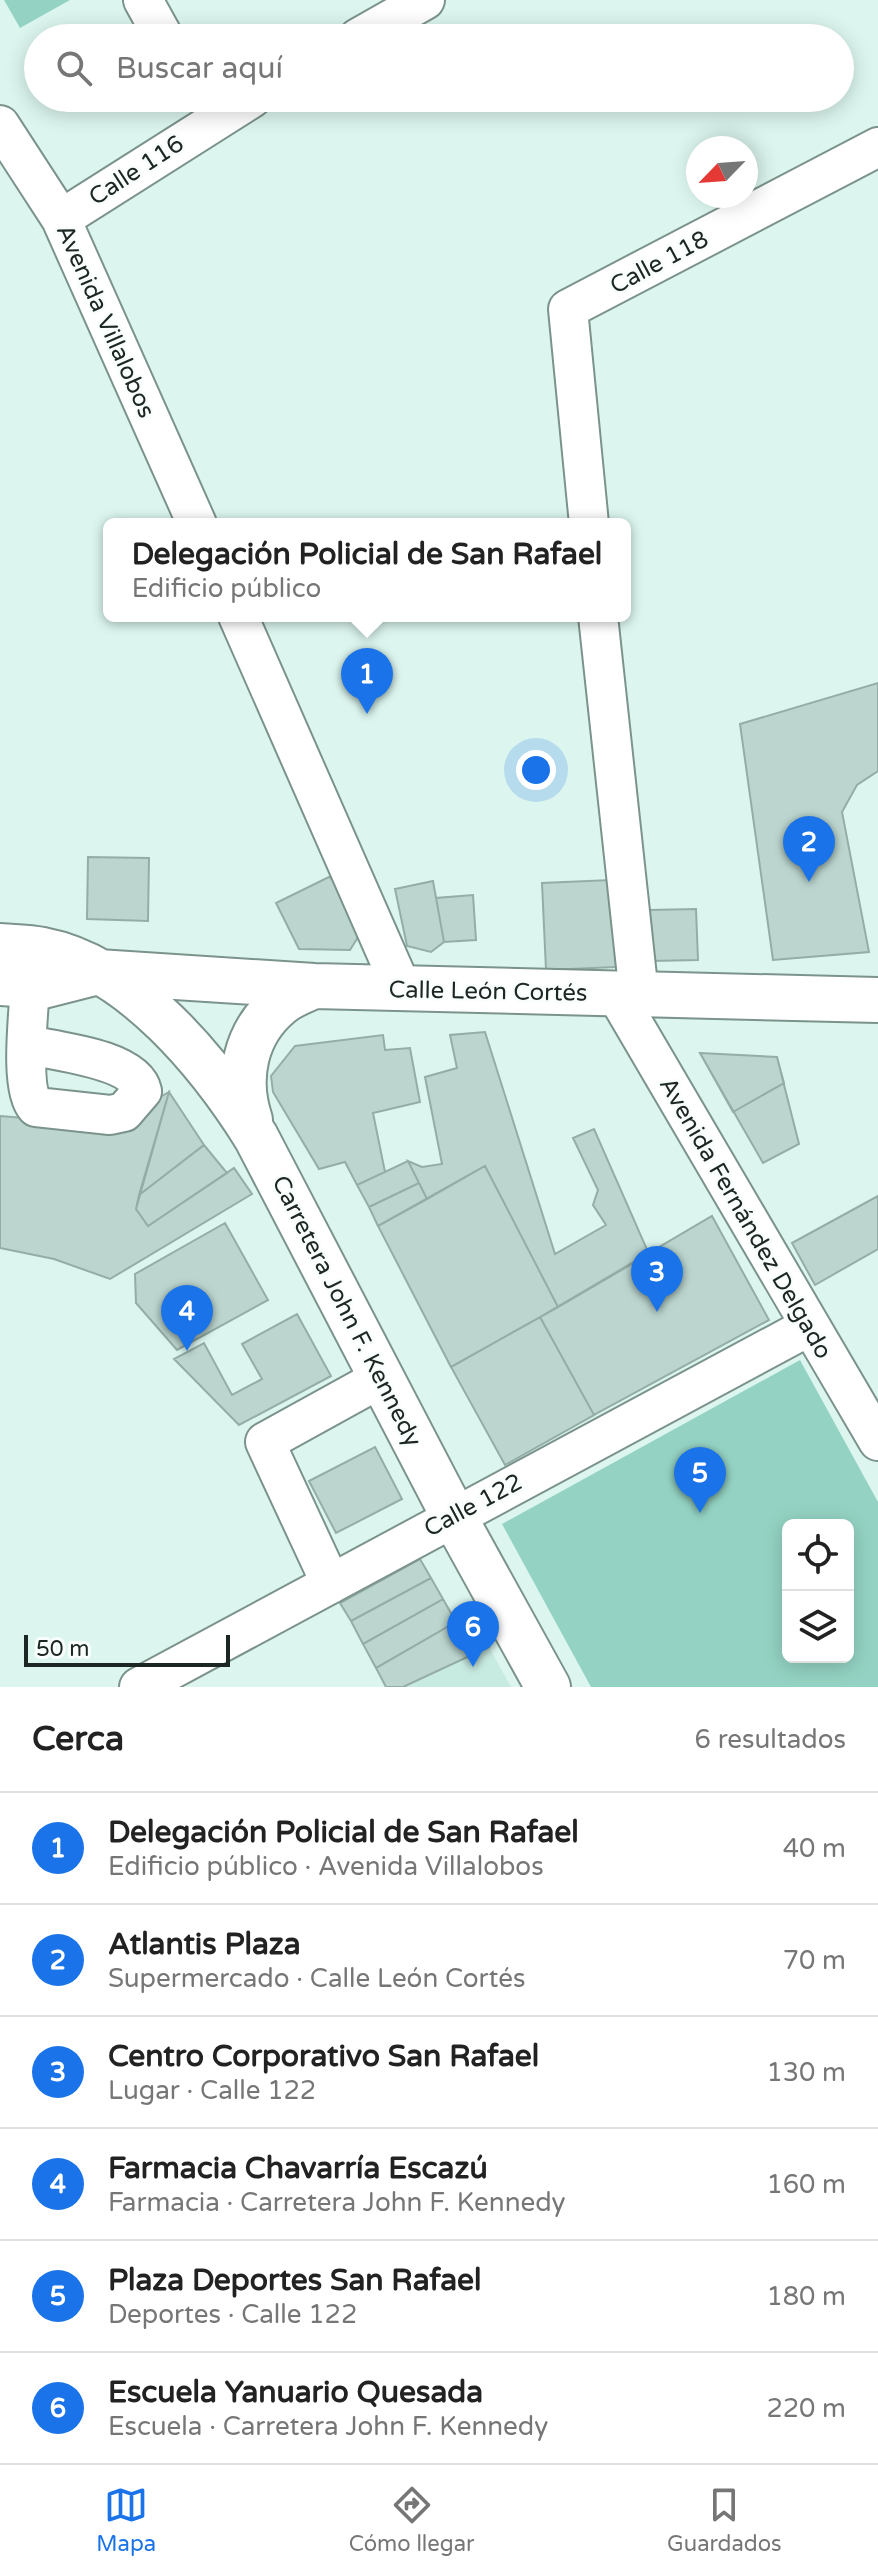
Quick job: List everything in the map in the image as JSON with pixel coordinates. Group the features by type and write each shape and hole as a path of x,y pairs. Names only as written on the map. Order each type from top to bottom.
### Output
{"main road":[{"name":"Calle León Cortés","path":"0,946 45,950 98,972"},
{"name":"Calle León Cortés","path":"24,985 98,972 314,986 878,1000"},
{"name":"Carretera John F. Kennedy","path":"98,972 146,1005 189,1044 226,1088 256,1137 453,1515 548,1687"},
{"path":"24,985 111,1006 189,1044"},
{"path":"256,1137 244,1102 243,1065 256,1030 281,1002 314,986"}],"street":[{"path":"143,0 156,24"},
{"path":"383,24 425,0"},
{"name":"Calle 116","path":"61,219 201,112"},
{"name":"Avenida Villalobos","path":"0,125 61,219 194,518"},
{"name":"Calle 118","path":"588,518 568,309 878,147"},
{"path":"241,622 402,989"},
{"name":"Avenida Fernández Delgado","path":"598,622 628,994 808,1327 878,1441"},
{"path":"24,985 28,1045"},
{"name":"Calle 122","path":"139,1687 453,1515 808,1327"},
{"path":"331,1584 265,1442 381,1378"}],"shaded area":[{"path":"489,1647 511,1687 403,1687"}],"green space":[{"path":"4,0 70,0 24,24 20,28"},
{"path":"800,1360 878,1502 878,1687 591,1687 502,1524"}],"building":[{"path":"878,683 878,771 857,785 842,812 869,952 773,960 740,724"},
{"path":"88,857 149,858 148,921 87,919"},
{"path":"329,877 340,885 362,931 350,950 299,949 276,903"},
{"path":"611,880 616,967 546,970 542,883"},
{"path":"433,881 444,942 431,952 407,946 395,889"},
{"path":"473,895 476,940 444,942 436,898"},
{"path":"696,909 698,960 651,961 649,910"},
{"path":"485,1032 555,1254 606,1225 593,1205 598,1190 573,1138 594,1129 649,1254 558,1307 485,1166 427,1199 408,1161 422,1167 442,1164 425,1077 457,1068 450,1035"},
{"path":"383,1035 385,1050 410,1048 420,1102 373,1113 385,1172 357,1185 345,1162 319,1169 273,1092 271,1076 295,1046"},
{"path":"700,1053 777,1057 799,1144 763,1163"},
{"path":"700,1053 777,1057 784,1083 733,1112"},
{"path":"169,1092 136,1209 148,1226 234,1168 252,1194 110,1279 54,1259 0,1248 0,1116 110,1125"},
{"path":"169,1092 204,1145 139,1195"},
{"path":"204,1145 227,1173 148,1226 136,1209 139,1195"},
{"path":"408,1161 419,1183 369,1207 357,1185"},
{"path":"485,1166 558,1307 451,1367 378,1226"},
{"path":"419,1183 427,1199 378,1226 369,1207"},
{"path":"878,1196 878,1249 815,1285 792,1243"},
{"path":"712,1216 769,1320 594,1415 540,1317"},
{"path":"225,1223 268,1300 177,1350 136,1303 135,1274"},
{"path":"297,1314 331,1376 239,1425 174,1359 204,1343 232,1395 262,1379 242,1344"},
{"path":"540,1317 594,1415 505,1465 451,1367"},
{"path":"375,1447 402,1499 336,1533 309,1481"},
{"path":"420,1559 431,1578 351,1621 340,1603"},
{"path":"431,1578 443,1599 363,1644 351,1621"},
{"path":"443,1599 456,1622 376,1668 363,1644"},
{"path":"456,1622 489,1647 403,1687 386,1687 376,1668"}],"place":[{"name":"Delegación Policial de San Rafael","path":"367,714"},
{"name":"Atlantis Plaza","path":"809,882"},
{"name":"Centro Corporativo San Rafael","path":"657,1312"},
{"name":"Farmacia Chavarría Escazú","path":"187,1351"},
{"name":"Plaza Deportes San Rafael","path":"700,1513"},
{"name":"Escuela Yanuario Quesada","path":"473,1667"}]}
